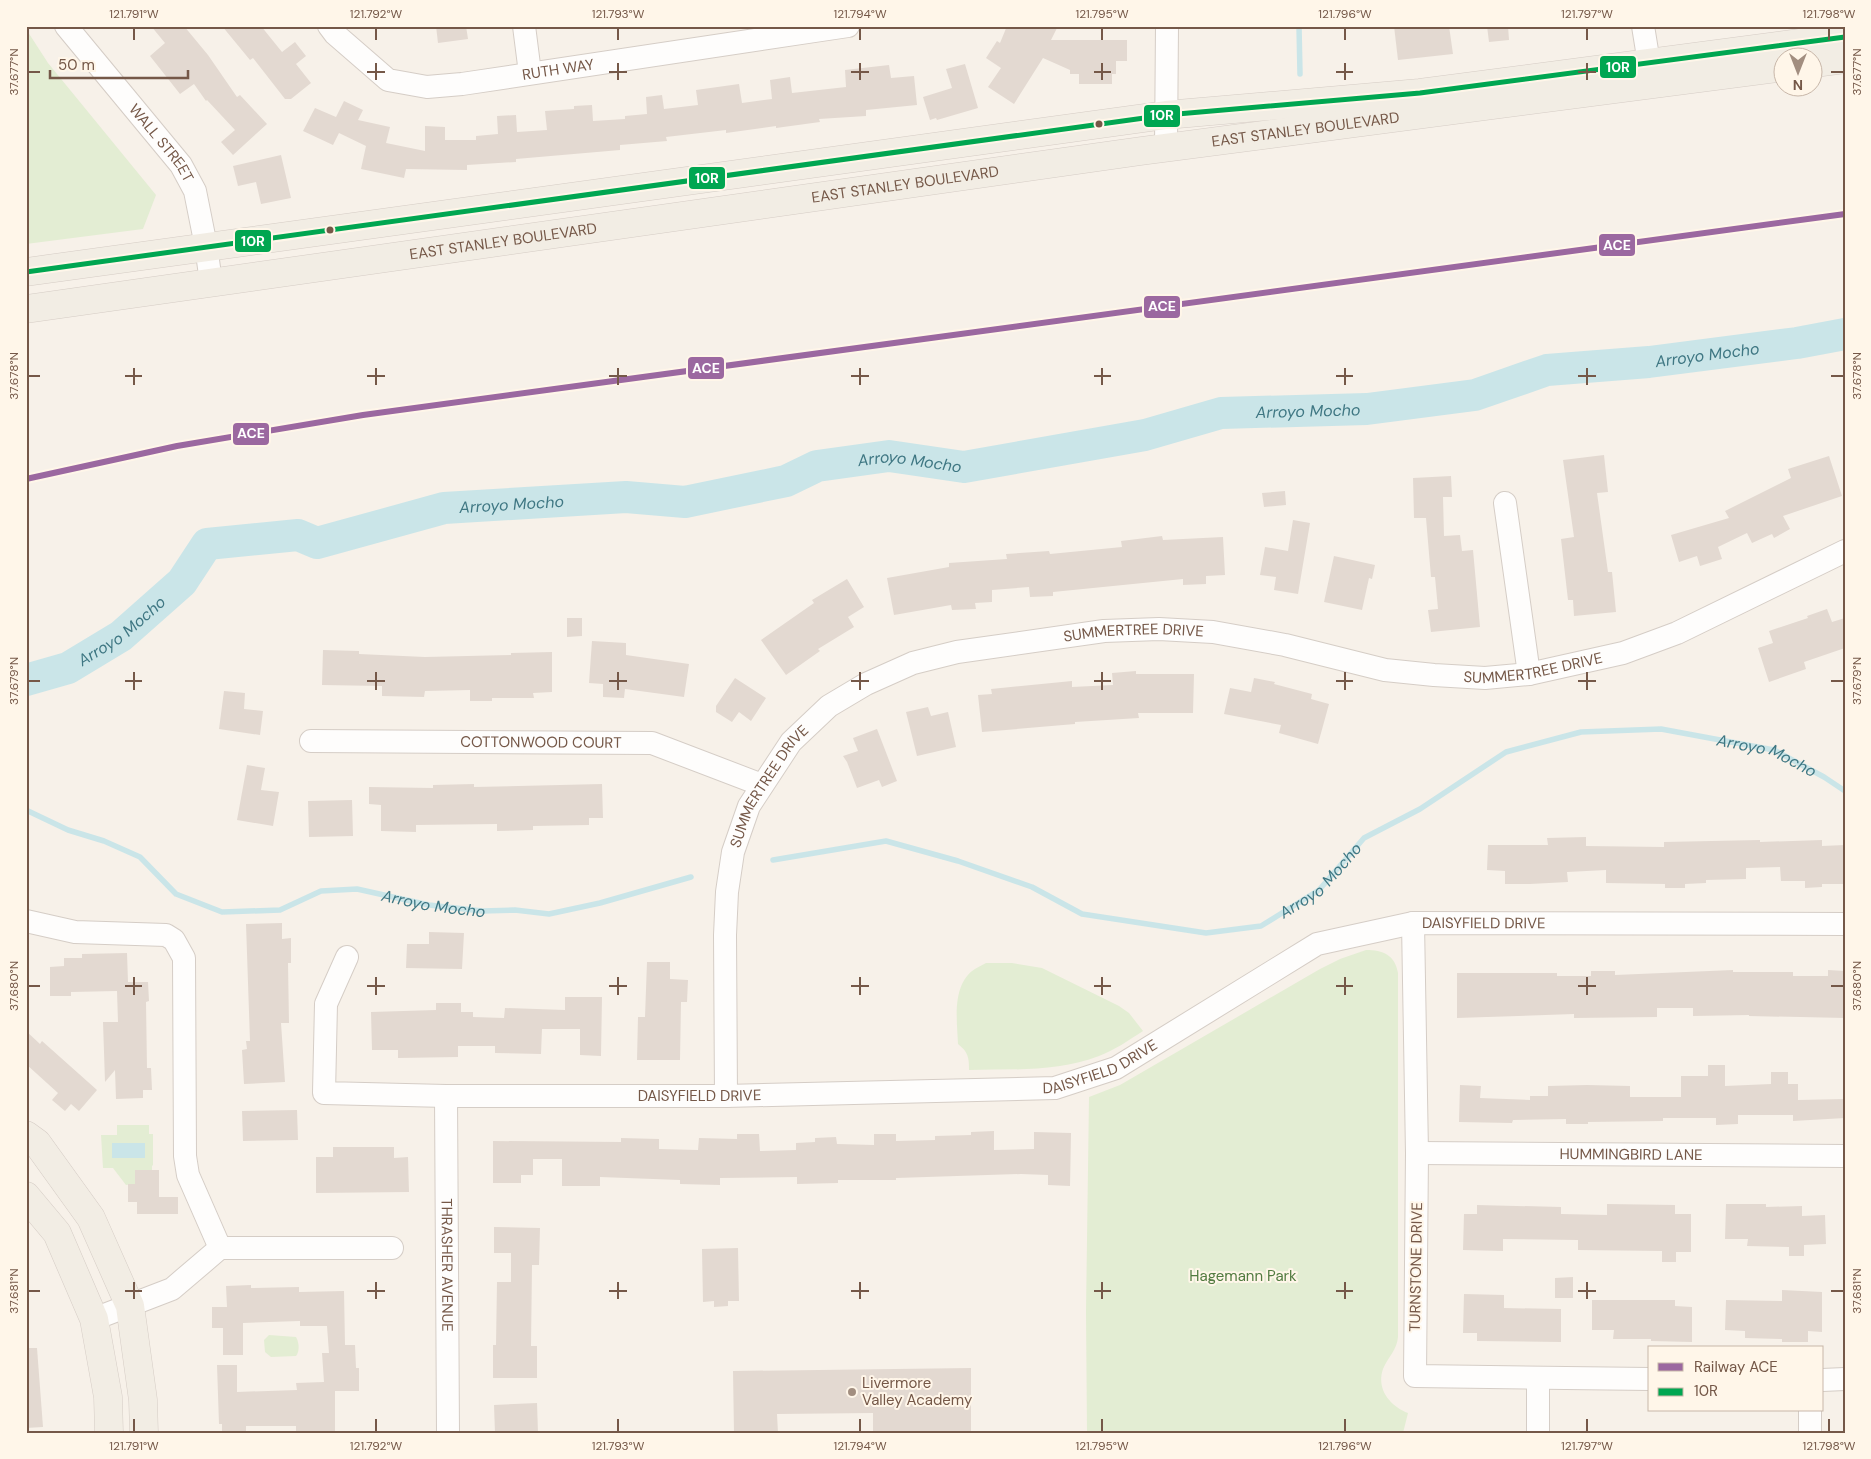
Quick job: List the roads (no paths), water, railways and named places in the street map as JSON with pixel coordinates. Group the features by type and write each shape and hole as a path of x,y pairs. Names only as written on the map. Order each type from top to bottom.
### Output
{"main road":[{"name":"EAST STANLEY BOULEVARD","path":"26,272 1166,115 1420,93 1845,37"},
{"path":"1824,62 1845,59"},
{"name":"EAST STANLEY BOULEVARD","path":"26,309 1166,148 1774,68"},
{"path":"26,1134 37,1143 91,1218 130,1306 144,1400 144,1433"},
{"path":"26,1196 57,1233 94,1319 108,1397 109,1433"}],"street":[{"name":"RUTH WAY","path":"329,26 335,34 388,80 427,87 462,84 530,73 743,34 848,26"},
{"path":"524,26 530,73"},
{"path":"1166,148 1167,26"},
{"path":"1643,26 1649,62"},
{"name":"WALL STREET","path":"76,30 181,165 195,191 211,282"},
{"path":"1505,503 1529,674"},
{"name":"SUMMERTREE DRIVE","path":"726,1096 725,935 733,852 749,806 791,742 829,706 866,684 913,663 967,651 1104,631 1159,629 1213,632 1284,645 1385,670 1485,678 1529,674 1623,653 1677,633 1845,551"},
{"name":"COTTONWOOD COURT","path":"311,741 652,743 762,785"},
{"path":"26,921 75,932 166,935 174,940 184,958 185,1156 188,1174 220,1248"},
{"name":"DAISYFIELD DRIVE","path":"347,957 326,1004 324,1093 446,1096 726,1096 1055,1088 1116,1068 1318,944 1413,923 1845,924"},
{"name":"TURNSTONE DRIVE","path":"1413,923 1417,1153 1415,1376 1648,1379"},
{"name":"THRASHER AVENUE","path":"446,1096 448,1433"},
{"name":"HUMMINGBIRD LANE","path":"1417,1153 1845,1156"},
{"path":"94,1319 172,1288 220,1248 392,1248"},
{"path":"1538,1378 1538,1433"},
{"path":"1824,1380 1845,1379"},
{"path":"1810,1412 1810,1433"}],"water":[{"path":"112,1143 145,1143 145,1158 112,1158"}],"waterway":[{"path":"1299,26 1300,74"},
{"name":"Arroyo Mocho","path":"26,680 68,668 121,636 182,582 207,544 298,535 317,543 444,508 626,497 685,502 786,481 817,466 889,456 964,467 1145,435 1221,413 1367,409 1475,395 1547,370 1649,362 1797,343 1845,334"},
{"name":"Arroyo Mocho","path":"773,860 886,841 958,861 1032,887 1082,914 1206,933 1261,926 1319,890 1364,838 1420,809 1506,752 1581,732 1661,729 1774,750 1824,777 1845,791"},
{"name":"Arroyo Mocho","path":"26,810 68,830 104,841 140,857 176,894 222,912 280,910 321,891 357,889 429,905 482,911 515,910 549,914 600,903 691,877"}],"rail line":[{"name":"ACE","path":"26,479 177,446 363,415 1845,214"}],"place":[{"name":"Livermore Valley Academy","path":"852,1392"}],"park label":[{"name":"Hagemann Park","path":"1243,1276"}]}
